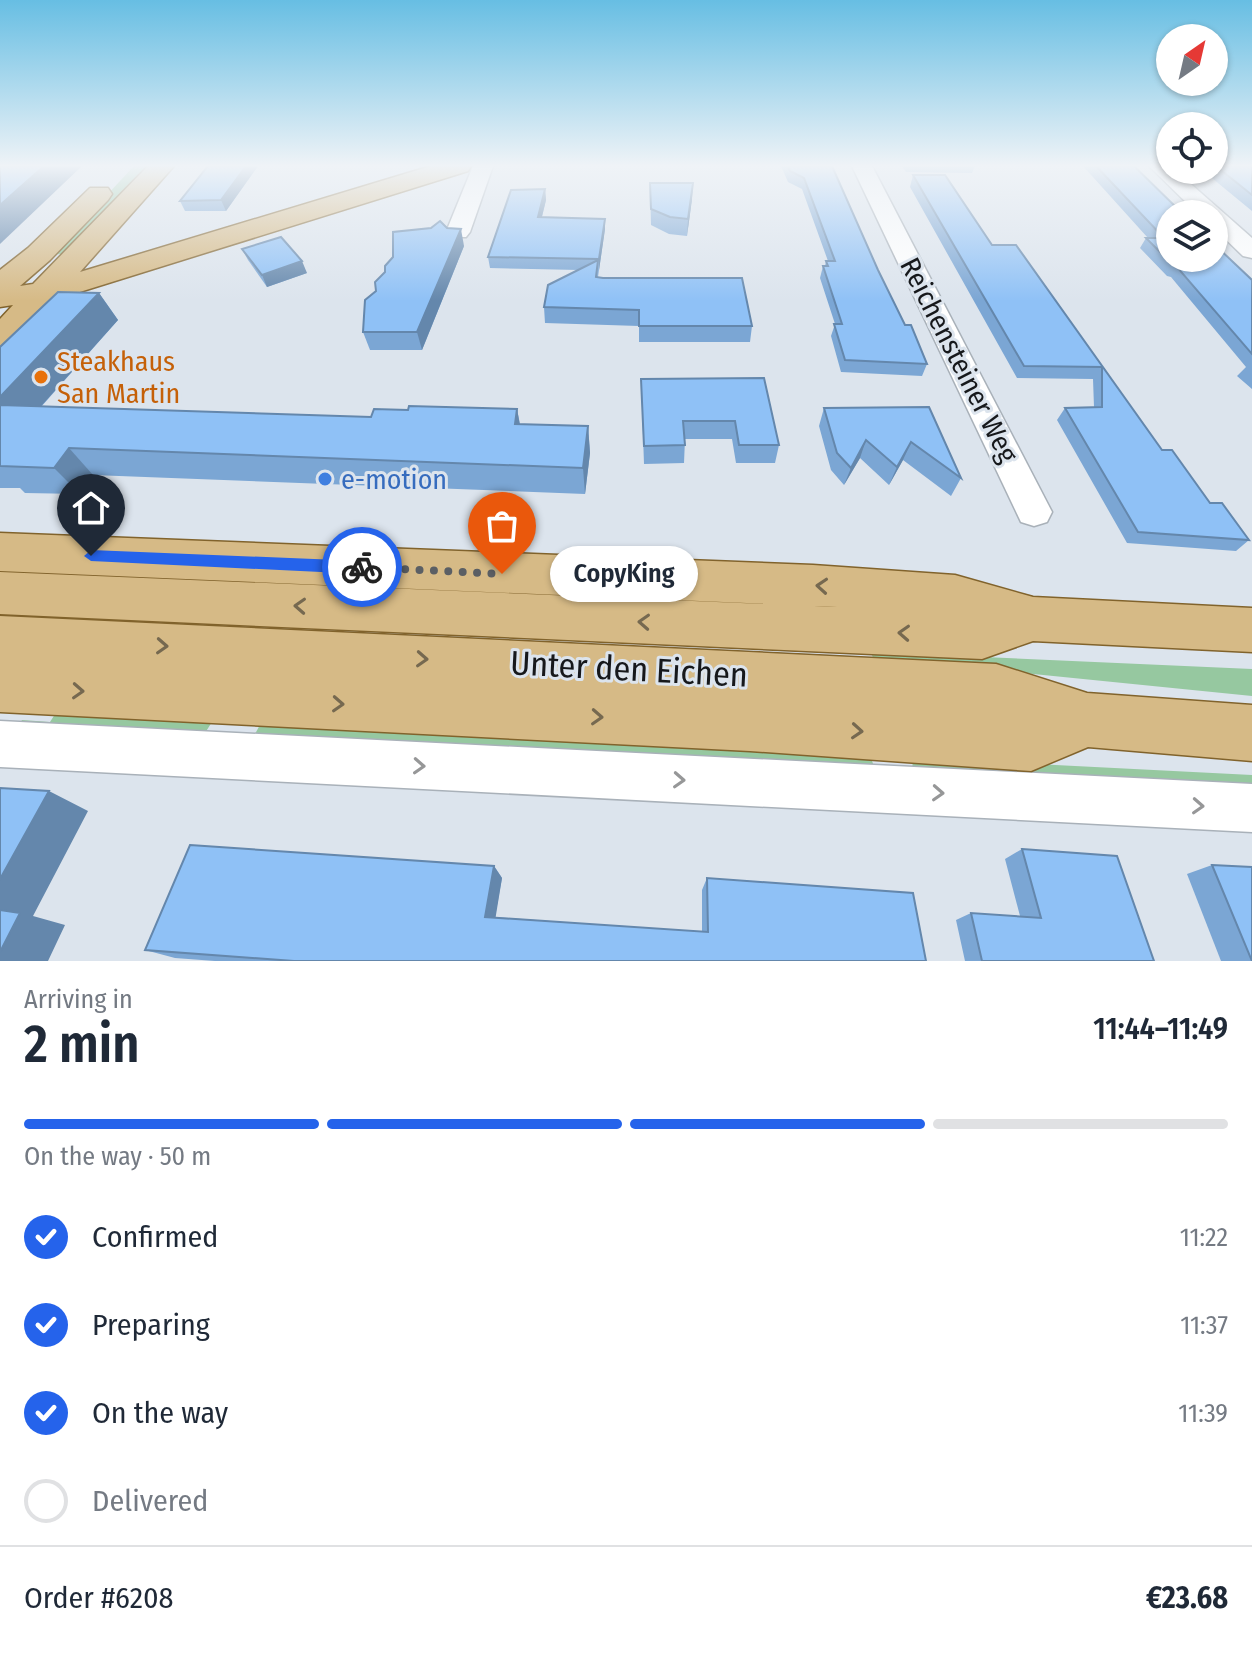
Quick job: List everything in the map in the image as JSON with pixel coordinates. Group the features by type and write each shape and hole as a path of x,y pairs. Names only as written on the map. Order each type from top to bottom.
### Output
{"main road":[{"path":"0,286 39,254 82,211"},
{"path":"0,339 120,211"},
{"path":"0,297 44,293 312,211"},
{"path":"0,552 813,585 955,596 1033,619"},
{"name":"Unter den Eichen","path":"0,593 982,636 1033,619 1252,630"},
{"name":"Unter den Eichen","path":"0,639 996,689 1087,720 1252,733"},
{"path":"0,687 750,724 1031,743 1087,720"}],"street":[{"path":"458,232 466,211"},
{"name":"Reichensteiner Weg","path":"884,211 1034,512"},
{"path":"1228,229 1252,251"},
{"path":"0,744 1252,808"}],"green space":[{"path":"92,211 110,211 70,253 51,255"},
{"path":"871,652 1252,669 1252,696 873,658"},
{"path":"59,708 212,722 203,736 17,728 22,720 50,722"},
{"path":"261,723 870,756 874,766 255,734"},
{"path":"918,758 1252,775 1252,792 912,769 913,761"}],"building":[{"path":"504,211 540,211 538,217 605,219 599,259 488,257"},
{"path":"655,211 689,211 688,219 670,217"},
{"path":"816,211 852,211 905,325 911,325 927,364 845,360 834,324 842,324 823,266 828,266 826,261 835,261"},
{"path":"934,211 969,211 992,245 1016,245 1162,450 1172,450 1210,503 1222,503 1249,540 1138,532 1065,408 1102,407 1102,367 1024,366"},
{"path":"1138,211 1156,211 1156,230"},
{"path":"440,221 447,228 461,229 417,332 363,332 365,300 376,291 375,282 393,257 393,232 431,228"},
{"path":"281,237 302,261 262,275 242,249"},
{"path":"1146,238 1156,238 1156,248"},
{"path":"1228,257 1252,280 1252,354 1181,272 1228,272"},
{"path":"598,260 596,277 603,278 742,278 752,326 639,326 639,310 544,307 548,285"},
{"path":"58,292 99,293 0,397 0,347"},
{"path":"764,378 779,445 739,445 735,421 683,421 685,445 644,446 641,379"},
{"path":"0,405 371,417 374,409 408,410 409,406 517,409 515,424 588,426 583,468 69,448 54,468 0,466"},
{"path":"929,407 961,478 911,442 897,467 866,440 851,468 837,453 824,408"},
{"path":"0,788 49,791 0,879"},
{"path":"190,845 494,866 485,917 708,932 707,878 913,893 926,961 294,961 145,950"},
{"path":"1022,849 1117,856 1154,961 982,961 971,913 1041,918"},
{"path":"1212,865 1252,867 1252,961"},
{"path":"0,910 20,913 0,952"}],"way so far":[{"path":"362,567 502,574"}],"place":[{"name":"Steakhaus San Martin","path":"41,377"},
{"name":"e-motion","path":"325,479"},
{"name":"CopyKing","path":"502,574"}],"route":[{"path":"91,556 362,567"}]}
